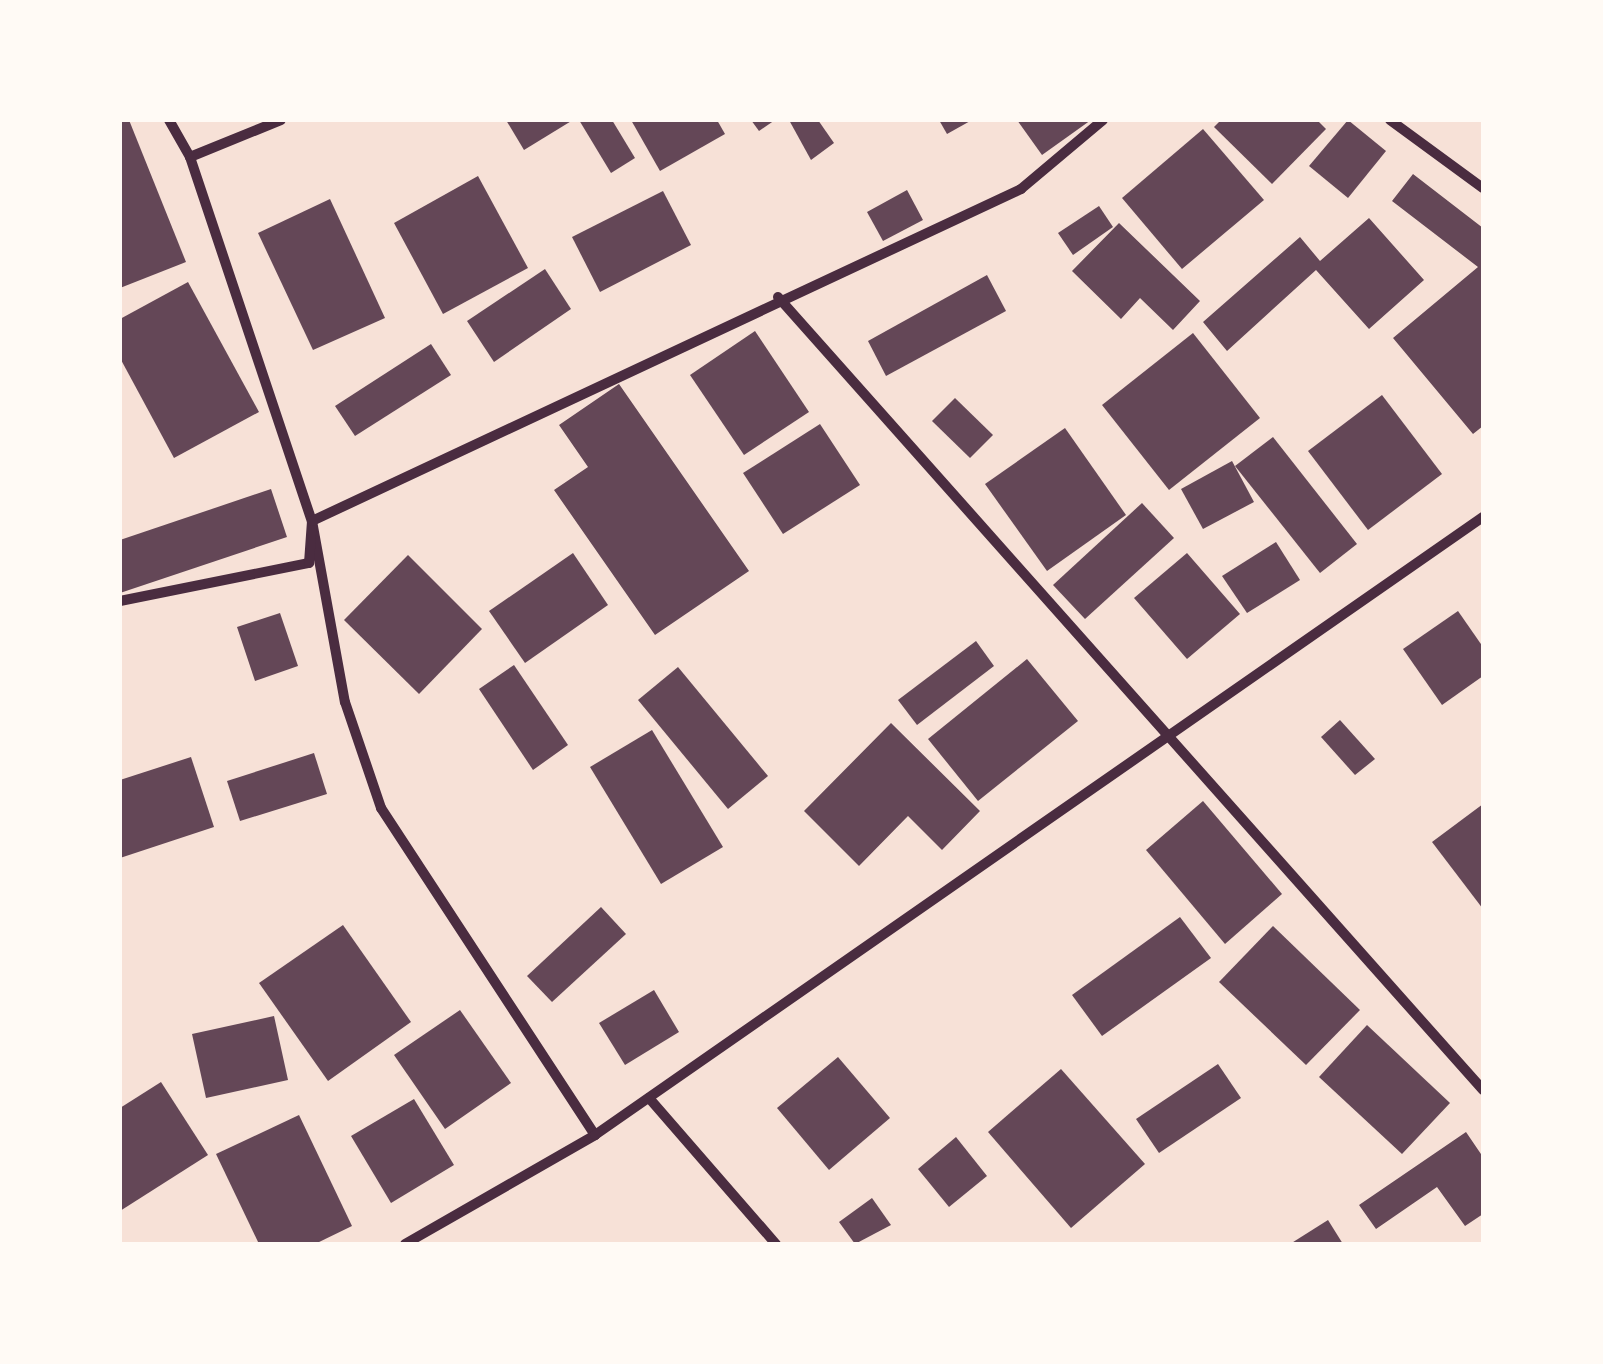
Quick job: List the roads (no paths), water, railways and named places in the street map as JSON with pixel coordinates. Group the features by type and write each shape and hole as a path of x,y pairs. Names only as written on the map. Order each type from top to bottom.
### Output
{"street":[{"path":"169,120 190,157 312,521 345,702 381,808 594,1135"},
{"path":"190,157 281,120"},
{"path":"312,521 778,297 1020,189 1103,120"},
{"path":"1390,120 1483,188"},
{"path":"778,297 1172,734 1483,1090"},
{"path":"405,1244 594,1135 649,1098 1483,517"},
{"path":"120,600 309,563 312,521"},
{"path":"649,1098 776,1244"}]}
